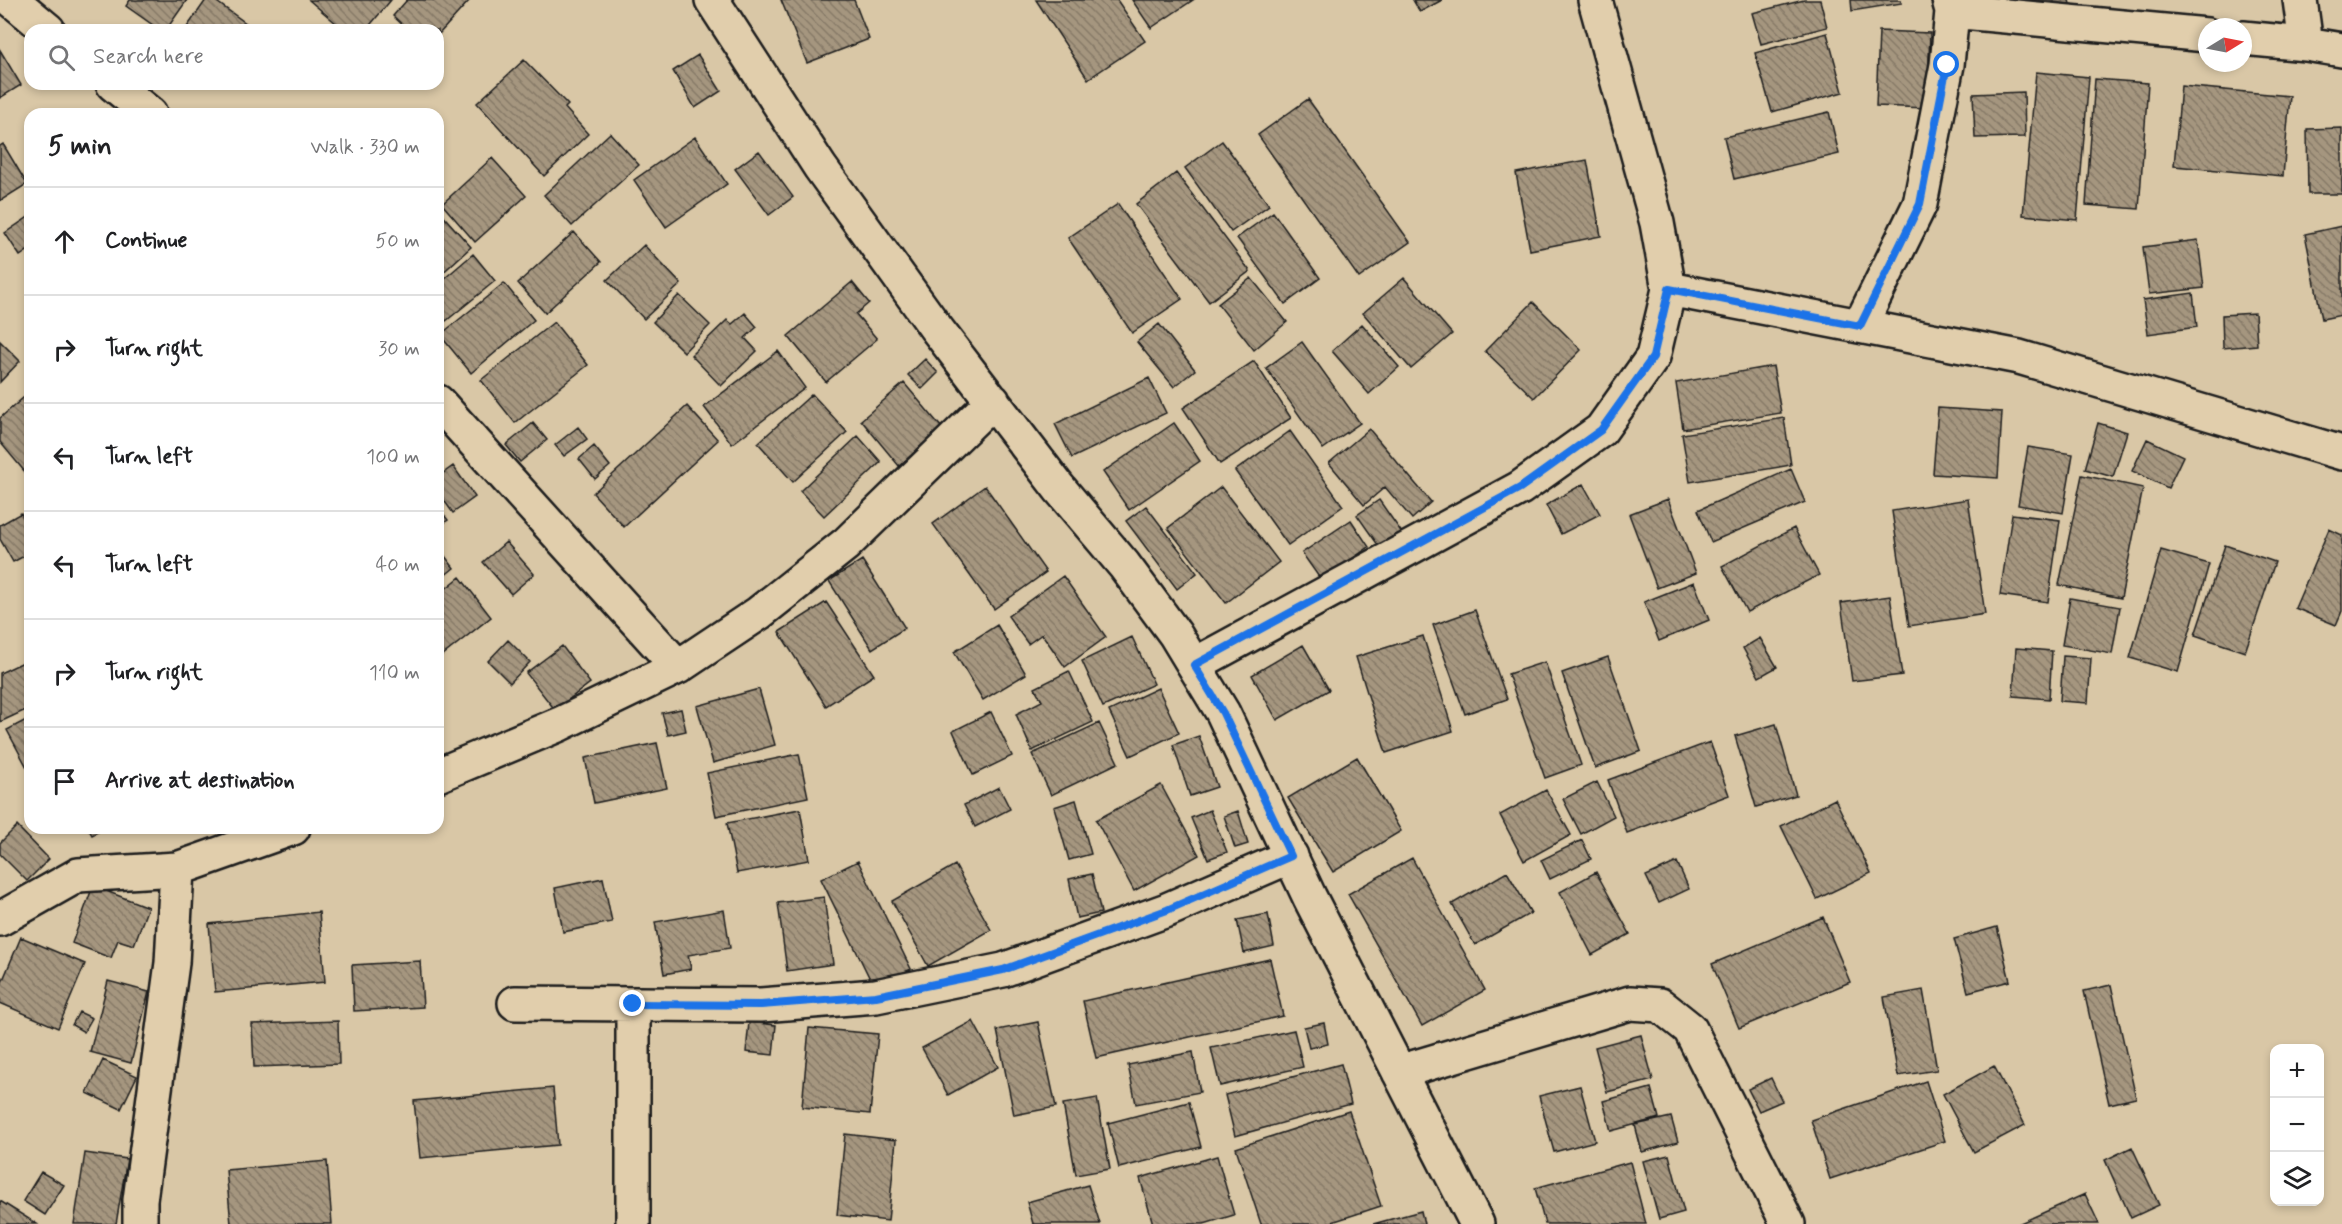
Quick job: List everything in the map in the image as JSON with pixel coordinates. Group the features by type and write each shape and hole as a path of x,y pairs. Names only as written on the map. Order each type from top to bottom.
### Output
{"street":[{"path":"12,0 41,24"},
{"path":"712,0 820,167 936,328 1059,488 1124,565 1175,634 1223,713 1291,856 1477,1224"},
{"path":"1194,665 1520,488 1601,430 1653,357 1669,289 1657,223 1595,0"},
{"path":"2300,0 2306,44"},
{"path":"1860,326 1920,204 1947,65 1951,5 2198,34"},
{"path":"2252,39 2306,44 2342,51"},
{"path":"121,90 143,108"},
{"path":"1669,289 2019,357 2342,453"},
{"path":"444,772 560,724 678,667 759,614 846,544 993,401"},
{"path":"444,409 678,667"},
{"path":"0,920 78,875 177,869 276,834"},
{"path":"515,1003 761,1005 876,996 1003,970 1167,910 1291,856"},
{"path":"140,1224 141,1200 172,963 177,869"},
{"path":"633,1004 633,1224"},
{"path":"1399,1072 1630,1004 1660,1005 1690,1029 1788,1224"}],"building":[{"path":"130,0 187,0 170,24 152,24 126,6"},
{"path":"206,0 214,0 247,24 189,24"},
{"path":"309,0 391,0 371,24 337,24"},
{"path":"407,0 469,1 444,28 444,24 402,24 393,16"},
{"path":"781,0 854,0 869,39 807,63"},
{"path":"1036,0 1117,0 1145,41 1088,79"},
{"path":"1132,0 1193,0 1151,28"},
{"path":"1413,0 1442,0 1420,12"},
{"path":"1804,0 1820,0 1827,27 1761,44 1752,13"},
{"path":"1851,0 1901,0 1902,3 1852,11"},
{"path":"2013,0 2069,0 2070,4 2034,11 2014,5"},
{"path":"1879,31 1930,33 1927,108 1876,106"},
{"path":"1827,33 1843,92 1772,112 1755,53"},
{"path":"0,50 21,85 0,98"},
{"path":"698,55 721,91 695,108 673,71"},
{"path":"524,60 568,105 565,108 588,134 544,176 477,103"},
{"path":"2036,72 2089,77 2077,220 2023,215"},
{"path":"2095,79 2148,83 2139,209 2086,205"},
{"path":"2181,86 2290,96 2283,176 2174,166"},
{"path":"2024,92 2025,137 1975,138 1973,94"},
{"path":"1308,99 1410,242 1359,278 1258,135"},
{"path":"1829,112 1839,154 1734,179 1724,137"},
{"path":"2342,128 2342,194 2308,194 2307,129"},
{"path":"610,133 639,165 572,226 544,195"},
{"path":"695,137 727,184 666,227 634,180"},
{"path":"1222,141 1269,205 1231,232 1185,168"},
{"path":"3,144 24,179 24,186 0,201 0,146"},
{"path":"759,151 793,197 769,215 735,169"},
{"path":"492,158 526,196 475,242 444,206 444,202"},
{"path":"1587,160 1601,236 1530,250 1516,173"},
{"path":"1176,173 1250,271 1209,302 1136,204"},
{"path":"1118,204 1182,299 1132,333 1068,238"},
{"path":"1273,212 1320,278 1285,304 1237,238"},
{"path":"444,217 471,247 444,272"},
{"path":"24,220 24,253 20,256 5,233"},
{"path":"2342,226 2342,315 2322,319 2305,234"},
{"path":"574,232 601,262 545,313 518,283"},
{"path":"2198,240 2204,288 2149,294 2143,247"},
{"path":"644,245 681,284 644,319 607,280"},
{"path":"473,254 495,281 446,321 444,319 444,279"},
{"path":"1251,278 1287,322 1254,350 1218,304"},
{"path":"1404,278 1452,334 1411,369 1363,313"},
{"path":"852,282 869,303 856,314 877,339 826,382 788,336"},
{"path":"504,283 534,320 471,373 444,340 444,332"},
{"path":"2193,293 2197,327 2148,334 2143,300"},
{"path":"679,295 710,325 684,352 653,322"},
{"path":"1533,302 1581,350 1534,398 1485,351"},
{"path":"745,313 757,327 745,338 757,351 721,386 691,355 727,320 732,324"},
{"path":"2255,313 2257,345 2223,348 2222,315"},
{"path":"554,322 588,365 515,423 481,380"},
{"path":"1159,324 1195,370 1174,387 1137,342"},
{"path":"1362,324 1399,367 1369,394 1332,351"},
{"path":"0,341 20,361 0,382"},
{"path":"1302,342 1360,423 1323,449 1266,368"},
{"path":"778,351 805,388 732,444 704,407"},
{"path":"925,359 938,373 922,389 908,375"},
{"path":"1254,361 1291,418 1220,464 1183,408"},
{"path":"1773,366 1781,413 1683,429 1676,383"},
{"path":"1149,378 1166,413 1072,458 1055,424"},
{"path":"904,383 942,428 899,466 861,420"},
{"path":"812,394 847,432 793,482 758,443"},
{"path":"24,397 24,471 0,442 0,418"},
{"path":"687,406 718,440 624,527 593,493"},
{"path":"1938,408 2002,412 1998,478 1933,474"},
{"path":"1784,418 1791,465 1690,482 1682,434"},
{"path":"533,423 547,440 520,462 506,445"},
{"path":"1174,423 1200,461 1129,510 1103,472"},
{"path":"2098,423 2127,432 2113,477 2085,469"},
{"path":"578,427 587,439 564,456 555,445"},
{"path":"1369,429 1431,502 1412,519 1385,487 1364,505 1329,463"},
{"path":"1290,431 1343,506 1288,545 1235,471"},
{"path":"858,436 881,462 824,516 800,491"},
{"path":"2147,439 2183,456 2168,488 2132,471"},
{"path":"594,446 610,466 595,479 579,459"},
{"path":"2028,447 2073,454 2063,513 2018,505"},
{"path":"453,466 475,497 453,513 444,500 444,473"},
{"path":"1791,469 1805,502 1711,542 1698,510"},
{"path":"2082,475 2143,488 2121,598 2059,585"},
{"path":"1583,484 1600,514 1561,534 1546,505"},
{"path":"985,486 1046,572 994,609 933,524"},
{"path":"1221,487 1279,562 1226,603 1168,528"},
{"path":"1668,499 1696,573 1657,588 1629,514"},
{"path":"1968,499 1985,614 1909,626 1892,511"},
{"path":"1379,500 1407,540 1385,555 1357,515"},
{"path":"1146,506 1197,573 1177,589 1126,521"},
{"path":"21,513 24,519 24,556 13,562 0,539 0,525"},
{"path":"2012,514 2060,520 2048,602 2000,595"},
{"path":"1351,520 1369,547 1321,580 1302,553"},
{"path":"1794,528 1819,575 1747,612 1722,566"},
{"path":"2329,529 2342,535 2342,611 2336,625 2295,608"},
{"path":"506,542 534,574 511,594 483,562"},
{"path":"2225,545 2275,562 2245,652 2195,635"},
{"path":"2161,550 2209,564 2178,672 2130,658"},
{"path":"444,555 454,568 444,576"},
{"path":"862,560 905,628 872,649 829,581"},
{"path":"1063,576 1106,637 1065,667 1042,634 1028,644 1008,616"},
{"path":"460,577 491,617 444,654 444,590"},
{"path":"1694,582 1709,620 1659,641 1644,602"},
{"path":"1890,596 1902,675 1852,681 1841,603"},
{"path":"2070,598 2120,607 2112,654 2062,645"},
{"path":"826,602 874,675 826,706 779,632"},
{"path":"1475,610 1507,699 1465,714 1433,625"},
{"path":"997,625 1026,674 983,700 954,652"},
{"path":"1423,636 1453,731 1386,753 1356,657"},
{"path":"1132,637 1154,684 1103,707 1082,661"},
{"path":"1760,638 1777,667 1759,677 1743,648"},
{"path":"508,640 530,662 510,683 488,661"},
{"path":"1303,645 1329,690 1277,720 1252,675"},
{"path":"562,646 590,683 555,710 526,673"},
{"path":"2016,648 2052,651 2049,699 2013,696"},
{"path":"2063,656 2091,658 2088,703 2060,701"},
{"path":"1608,657 1641,751 1595,768 1562,673"},
{"path":"24,662 24,711 0,722 0,673"},
{"path":"1545,662 1581,765 1545,778 1508,674"},
{"path":"1069,671 1093,722 1032,751 1016,714 1042,701 1035,688"},
{"path":"1158,688 1179,733 1130,756 1109,711"},
{"path":"759,689 775,745 713,763 697,706"},
{"path":"681,709 686,731 668,735 662,713"},
{"path":"991,712 1012,756 973,775 953,731"},
{"path":"24,721 24,762 7,730"},
{"path":"1099,723 1118,763 1051,795 1032,754"},
{"path":"1776,724 1796,795 1756,807 1735,736"},
{"path":"1199,736 1217,787 1190,796 1173,745"},
{"path":"1710,742 1729,795 1627,833 1608,780"},
{"path":"657,743 667,788 594,803 585,758"},
{"path":"799,754 808,797 716,816 707,773"},
{"path":"1357,757 1401,831 1333,872 1288,798"},
{"path":"1597,782 1614,816 1581,834 1563,799"},
{"path":"1161,785 1199,855 1134,891 1096,820"},
{"path":"999,787 1010,809 975,827 964,805"},
{"path":"1546,790 1571,835 1524,861 1500,815"},
{"path":"1835,799 1871,873 1817,899 1781,826"},
{"path":"1076,800 1091,854 1069,860 1054,807"},
{"path":"800,809 809,860 737,873 727,823"},
{"path":"1210,810 1227,852 1208,859 1191,818"},
{"path":"1238,811 1248,844 1235,848 1224,816"},
{"path":"17,826 49,859 27,881 0,854 0,843"},
{"path":"1582,840 1591,859 1550,879 1541,860"},
{"path":"1412,858 1485,990 1422,1026 1348,894"},
{"path":"858,861 911,969 874,987 821,879"},
{"path":"1677,862 1689,889 1659,903 1646,876"},
{"path":"955,865 991,930 928,966 892,901"},
{"path":"1507,872 1531,913 1475,945 1452,904"},
{"path":"1596,872 1630,934 1592,955 1560,892"},
{"path":"1092,874 1101,913 1077,918 1069,879"},
{"path":"603,878 612,922 563,932 555,888"},
{"path":"93,886 148,907 134,945 118,940 111,958 72,943"},
{"path":"824,897 833,964 787,971 778,903"},
{"path":"724,910 730,948 688,955 691,969 664,974 655,922"},
{"path":"319,912 325,982 215,992 209,924"},
{"path":"1268,914 1274,946 1244,953 1237,920"},
{"path":"1823,917 1850,982 1739,1028 1712,964"},
{"path":"1997,927 2010,981 1968,992 1954,939"},
{"path":"21,937 85,964 58,1028 0,1003 0,987"},
{"path":"1270,959 1283,1016 1096,1058 1083,1001"},
{"path":"420,961 423,1007 354,1011 352,965"},
{"path":"108,981 149,992 131,1063 90,1052"},
{"path":"2111,985 2136,1098 2109,1104 2084,991"},
{"path":"1923,990 1937,1070 1898,1076 1884,997"},
{"path":"79,1012 92,1018 84,1032 72,1025"},
{"path":"338,1021 339,1064 254,1067 252,1024"},
{"path":"973,1021 998,1067 948,1095 922,1048"},
{"path":"749,1022 776,1025 773,1055 746,1052"},
{"path":"1038,1022 1056,1107 1014,1115 997,1030"},
{"path":"1324,1023 1328,1044 1309,1048 1304,1027"},
{"path":"809,1028 878,1034 870,1114 802,1107"},
{"path":"1294,1030 1303,1067 1220,1086 1211,1048"},
{"path":"1641,1035 1653,1080 1607,1092 1595,1047"},
{"path":"1193,1052 1200,1092 1136,1104 1128,1065"},
{"path":"103,1060 137,1076 121,1109 87,1093"},
{"path":"1341,1064 1351,1104 1235,1136 1225,1095"},
{"path":"1994,1066 2025,1125 1974,1152 1943,1094"},
{"path":"1771,1078 1782,1101 1759,1111 1748,1089"},
{"path":"1926,1081 1945,1141 1830,1179 1811,1120"},
{"path":"1580,1086 1595,1141 1554,1152 1539,1096"},
{"path":"553,1088 558,1145 420,1158 414,1101"},
{"path":"1651,1088 1659,1118 1611,1131 1603,1101"},
{"path":"1097,1098 1110,1169 1076,1175 1063,1104"},
{"path":"1189,1102 1201,1147 1119,1168 1108,1123"},
{"path":"1349,1111 1381,1206 1326,1224 1261,1224 1236,1148"},
{"path":"1671,1117 1678,1142 1642,1152 1635,1125"},
{"path":"845,1134 896,1140 888,1221 837,1215"},
{"path":"2132,1147 2159,1205 2131,1218 2105,1160"},
{"path":"85,1153 127,1159 116,1224 74,1224"},
{"path":"1669,1155 1684,1212 1659,1219 1643,1161"},
{"path":"1217,1156 1234,1215 1204,1224 1153,1224 1140,1178"},
{"path":"327,1161 332,1224 231,1224 226,1170"},
{"path":"1630,1162 1646,1224 1545,1224 1535,1188"},
{"path":"41,1172 64,1185 45,1215 23,1201"},
{"path":"1088,1185 1100,1224 1033,1224 1027,1202"},
{"path":"2085,1194 2099,1224 2018,1224"},
{"path":"0,1201 37,1224 0,1224"},
{"path":"1421,1211 1424,1224 1373,1224"}],"route":[{"path":"633,1004 761,1005 876,996 1003,970 1167,910 1291,856 1223,713 1194,665 1520,488 1601,430 1653,357 1669,289 1860,326 1920,204 1947,65"}]}
